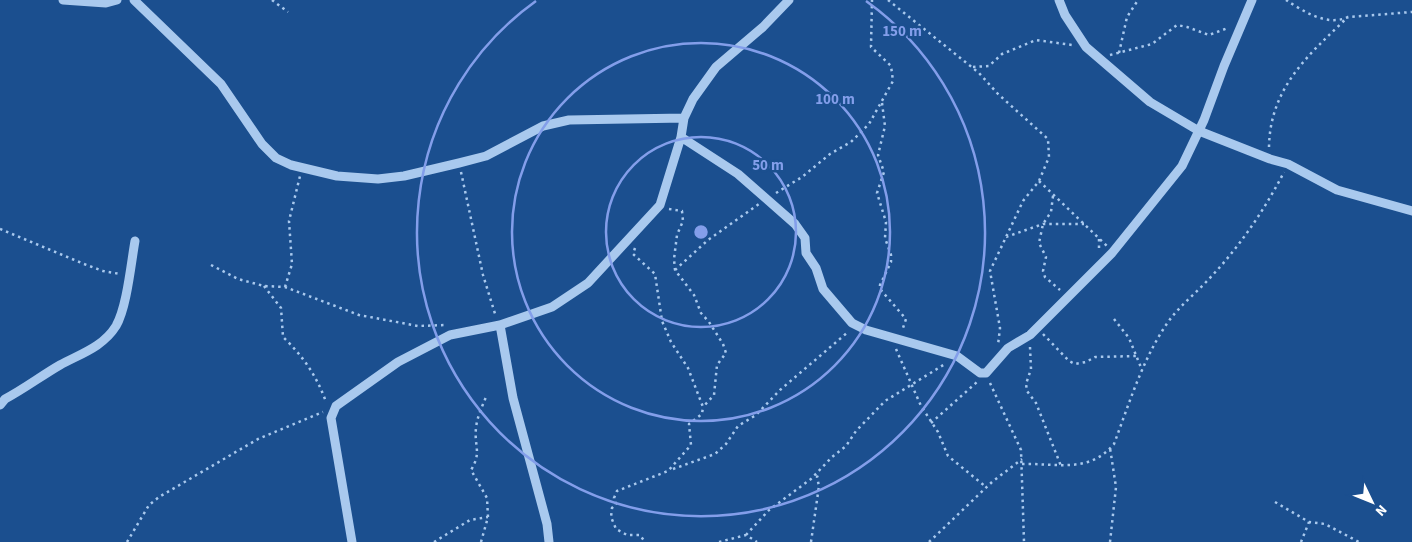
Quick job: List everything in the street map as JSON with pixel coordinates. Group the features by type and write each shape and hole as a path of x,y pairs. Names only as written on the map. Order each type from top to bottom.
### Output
{"street":[{"path":"63,0 98,3 117,0"},
{"path":"134,0 221,84 262,144 276,158 302,168 337,176 378,179 404,176 459,163 486,156 543,126 569,120 684,118"},
{"path":"352,542 331,418 336,406 398,362 450,334 500,325 552,308 588,283 660,205 681,137 684,118 693,99 716,67 763,27 789,0"},
{"path":"1060,0 1065,15 1086,47 1150,102 1199,131 1270,159 1288,164 1337,190 1412,211"},
{"path":"681,137 738,174 795,224 805,238 806,253 816,268 823,289 839,310 857,325 957,356 980,374 986,373 1008,348 1030,335 1112,253 1182,166 1199,131 1252,0"},
{"path":"0,405 5,399 62,364 96,346 109,336 116,326 122,311 135,241"},
{"path":"500,325 513,398 547,524 549,542"}],"path":[{"path":"272,0 288,12"},
{"path":"675,270 708,240 766,199 802,177 830,154 851,142 869,124 892,82 893,72 891,66 871,47 872,0"},
{"path":"888,0 971,67 1048,139 1049,156 1039,181 1023,201 990,271 1000,328 998,344 1000,356"},
{"path":"1119,53 1127,17 1138,0"},
{"path":"1286,0 1310,16 1339,22 1348,17 1412,12"},
{"path":"1270,159 1269,130 1275,107 1306,56 1348,17"},
{"path":"1099,58 1152,44 1177,25 1187,26 1209,35 1243,22"},
{"path":"971,67 990,66 1002,54 1036,40 1086,47"},
{"path":"882,103 885,126 878,155 884,172 877,193 886,222 885,238 891,262 880,285 880,290 906,319 905,327 894,338 911,383 930,424 938,432 948,456 986,487"},
{"path":"459,163 483,275 494,314 500,325"},
{"path":"1022,464 1079,466 1095,460 1110,448 1151,351 1166,325 1184,300 1218,268 1261,215 1288,164"},
{"path":"285,287 292,264 289,221 302,168"},
{"path":"1039,181 1085,224 1112,253"},
{"path":"1053,196 1051,212 1043,224 1039,243 1046,257 1043,271 1045,277 1055,284 1066,297"},
{"path":"660,205 662,211 672,208 682,211 683,221 678,235 674,259 675,270 694,295 700,313 709,322 723,344 726,353 717,365 714,395 702,408"},
{"path":"1005,238 1043,224 1085,224"},
{"path":"0,229 103,271 129,276"},
{"path":"636,240 633,254 655,274 662,321 672,342 685,361 702,408 702,414 689,424 691,445 670,470"},
{"path":"211,265 238,279 264,286 285,287 359,315 418,326 452,325"},
{"path":"127,542 149,505 159,497 258,439 328,410 320,387 299,353 283,336 282,308 264,286"},
{"path":"1114,319 1125,331 1137,356 1142,372"},
{"path":"645,542 640,535 627,534 616,530 611,517 612,508 616,504 614,498 617,491 714,454 726,444 738,426 760,411 769,399 794,380 830,345 857,325"},
{"path":"1037,328 1069,361 1075,364 1086,362 1096,357 1137,356"},
{"path":"1030,335 1031,369 1026,384 1027,391 1036,403 1061,466"},
{"path":"811,542 819,486 817,477 821,470 832,456 846,446 856,431 885,401 957,356"},
{"path":"930,424 986,373 1021,450 1024,542"},
{"path":"481,542 488,517 487,498 471,470 477,461 479,451 476,429 486,397"},
{"path":"1110,448 1116,487 1110,542"},
{"path":"930,542 986,487 1022,458"},
{"path":"719,542 746,535 769,510 821,470"},
{"path":"1275,502 1309,522 1324,524 1358,542"},
{"path":"434,542 470,520 488,517"},
{"path":"1301,542 1309,522"},
{"path":"746,535 757,542"}]}
